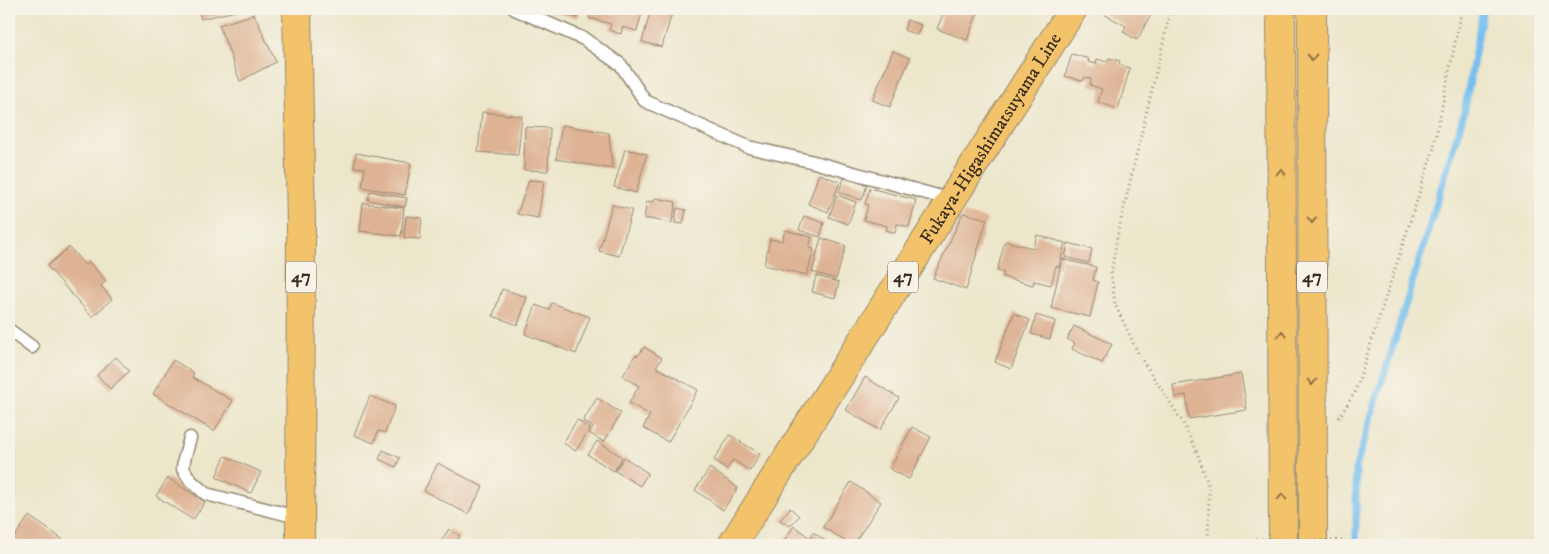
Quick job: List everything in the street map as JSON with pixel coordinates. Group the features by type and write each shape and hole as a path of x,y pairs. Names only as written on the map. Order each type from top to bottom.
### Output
{"main road":[{"name":"47","path":"297,9 301,237 300,545"},
{"name":"Fukaya-Higashimatsuyama Line","path":"732,545 1073,9"},
{"name":"47","path":"1281,9 1282,545"},
{"name":"47","path":"1312,9 1313,545"}],"lane":[{"path":"515,9 584,38 621,65 645,101 731,139 748,146 952,200"},
{"path":"9,330 32,347"},
{"path":"190,438 183,470 191,481 206,494 301,518"}],"path":[{"path":"1171,9 1117,237 1111,274 1115,304 1139,355 1182,421 1196,450 1210,487 1208,545"},
{"path":"1334,425 1354,392 1433,152 1462,9"},
{"path":"1256,539 1342,543"}],"building":[{"path":"198,9 240,9 240,10 201,19"},
{"path":"541,9 580,9 577,18"},
{"path":"592,9 643,9 637,31 622,27 621,34 609,30 611,24 589,18"},
{"path":"651,9 673,9 662,47 642,42"},
{"path":"945,9 979,9 967,40 937,29"},
{"path":"1101,9 1154,9 1137,40 1123,32 1126,26 1100,12"},
{"path":"254,14 276,62 240,81 219,25"},
{"path":"907,20 921,25 917,35 904,30"},
{"path":"893,51 910,58 890,107 872,100"},
{"path":"1072,54 1089,59 1088,62 1096,64 1097,59 1107,62 1109,58 1120,61 1119,65 1130,68 1118,109 1098,102 1102,89 1090,85 1091,79 1085,77 1083,81 1065,76"},
{"path":"482,112 522,116 518,155 478,152"},
{"path":"562,125 609,133 612,169 556,159"},
{"path":"525,127 550,128 548,171 524,170"},
{"path":"625,149 647,154 636,193 614,187"},
{"path":"356,153 411,163 405,195 362,187 365,168 354,167"},
{"path":"819,174 840,182 828,212 808,204"},
{"path":"844,178 867,185 862,200 839,192"},
{"path":"529,180 544,181 538,218 517,214"},
{"path":"870,188 916,200 909,227 897,224 895,233 886,230 887,226 864,220 868,205 865,204"},
{"path":"370,191 407,198 405,207 368,200"},
{"path":"837,195 856,202 848,224 829,217"},
{"path":"655,198 676,202 672,223 644,218 647,201 654,202"},
{"path":"363,203 404,208 401,236 360,231"},
{"path":"612,205 632,210 619,256 599,251"},
{"path":"677,208 686,210 683,224 675,223"},
{"path":"963,213 987,219 966,290 933,278"},
{"path":"406,216 422,218 420,239 404,238"},
{"path":"804,216 824,223 820,237 799,230"},
{"path":"785,230 812,237 809,248 814,249 807,275 764,265 770,239 782,241"},
{"path":"1037,235 1065,243 1059,267 1056,266 1051,285 1034,281 1033,285 1003,277 1004,273 997,271 1005,241 1033,248"},
{"path":"821,238 846,246 836,279 812,272"},
{"path":"1068,243 1092,249 1089,263 1065,257"},
{"path":"69,247 85,265 89,262 106,281 101,286 112,299 92,317 47,266"},
{"path":"1062,259 1096,267 1093,280 1098,282 1090,317 1051,308"},
{"path":"816,276 839,282 835,298 812,292"},
{"path":"502,289 527,297 518,325 493,316"},
{"path":"552,303 590,317 576,354 525,334 536,305 549,310"},
{"path":"1014,313 1030,320 1011,369 995,362"},
{"path":"1036,315 1055,321 1050,339 1031,334"},
{"path":"1074,326 1112,344 1102,363 1072,349 1075,343 1067,339"},
{"path":"644,347 662,358 656,367 698,390 668,442 643,428 650,415 629,403 639,386 623,376 635,355 638,356"},
{"path":"116,357 129,371 110,389 97,375"},
{"path":"173,360 194,373 192,377 233,401 214,431 153,394"},
{"path":"1241,374 1247,410 1189,419 1186,395 1175,397 1173,385"},
{"path":"865,377 899,398 880,430 846,410"},
{"path":"370,396 395,406 385,433 378,431 374,443 354,435"},
{"path":"597,398 621,413 604,442 589,433 593,427 583,421"},
{"path":"577,420 590,428 576,451 563,443"},
{"path":"912,427 931,437 909,479 890,469"},
{"path":"730,435 760,454 750,471 733,460 727,469 714,460"},
{"path":"597,441 622,457 614,471 588,455"},
{"path":"383,450 400,458 396,467 379,459"},
{"path":"225,456 261,472 251,493 216,477"},
{"path":"624,457 648,473 640,486 615,471"},
{"path":"438,463 483,487 468,514 424,491"},
{"path":"710,468 738,488 723,510 695,490"},
{"path":"168,478 205,502 193,520 156,496"},
{"path":"851,482 881,502 853,545 823,527"},
{"path":"790,508 799,516 790,526 780,520"},
{"path":"9,516 14,520 9,527"},
{"path":"29,516 71,545 9,545"},
{"path":"794,526 810,538 813,532 830,544 781,545"},
{"path":"449,529 460,536 454,545 439,544"}],"waterway":[{"path":"1356,545 1356,467 1464,113 1483,9"}]}
